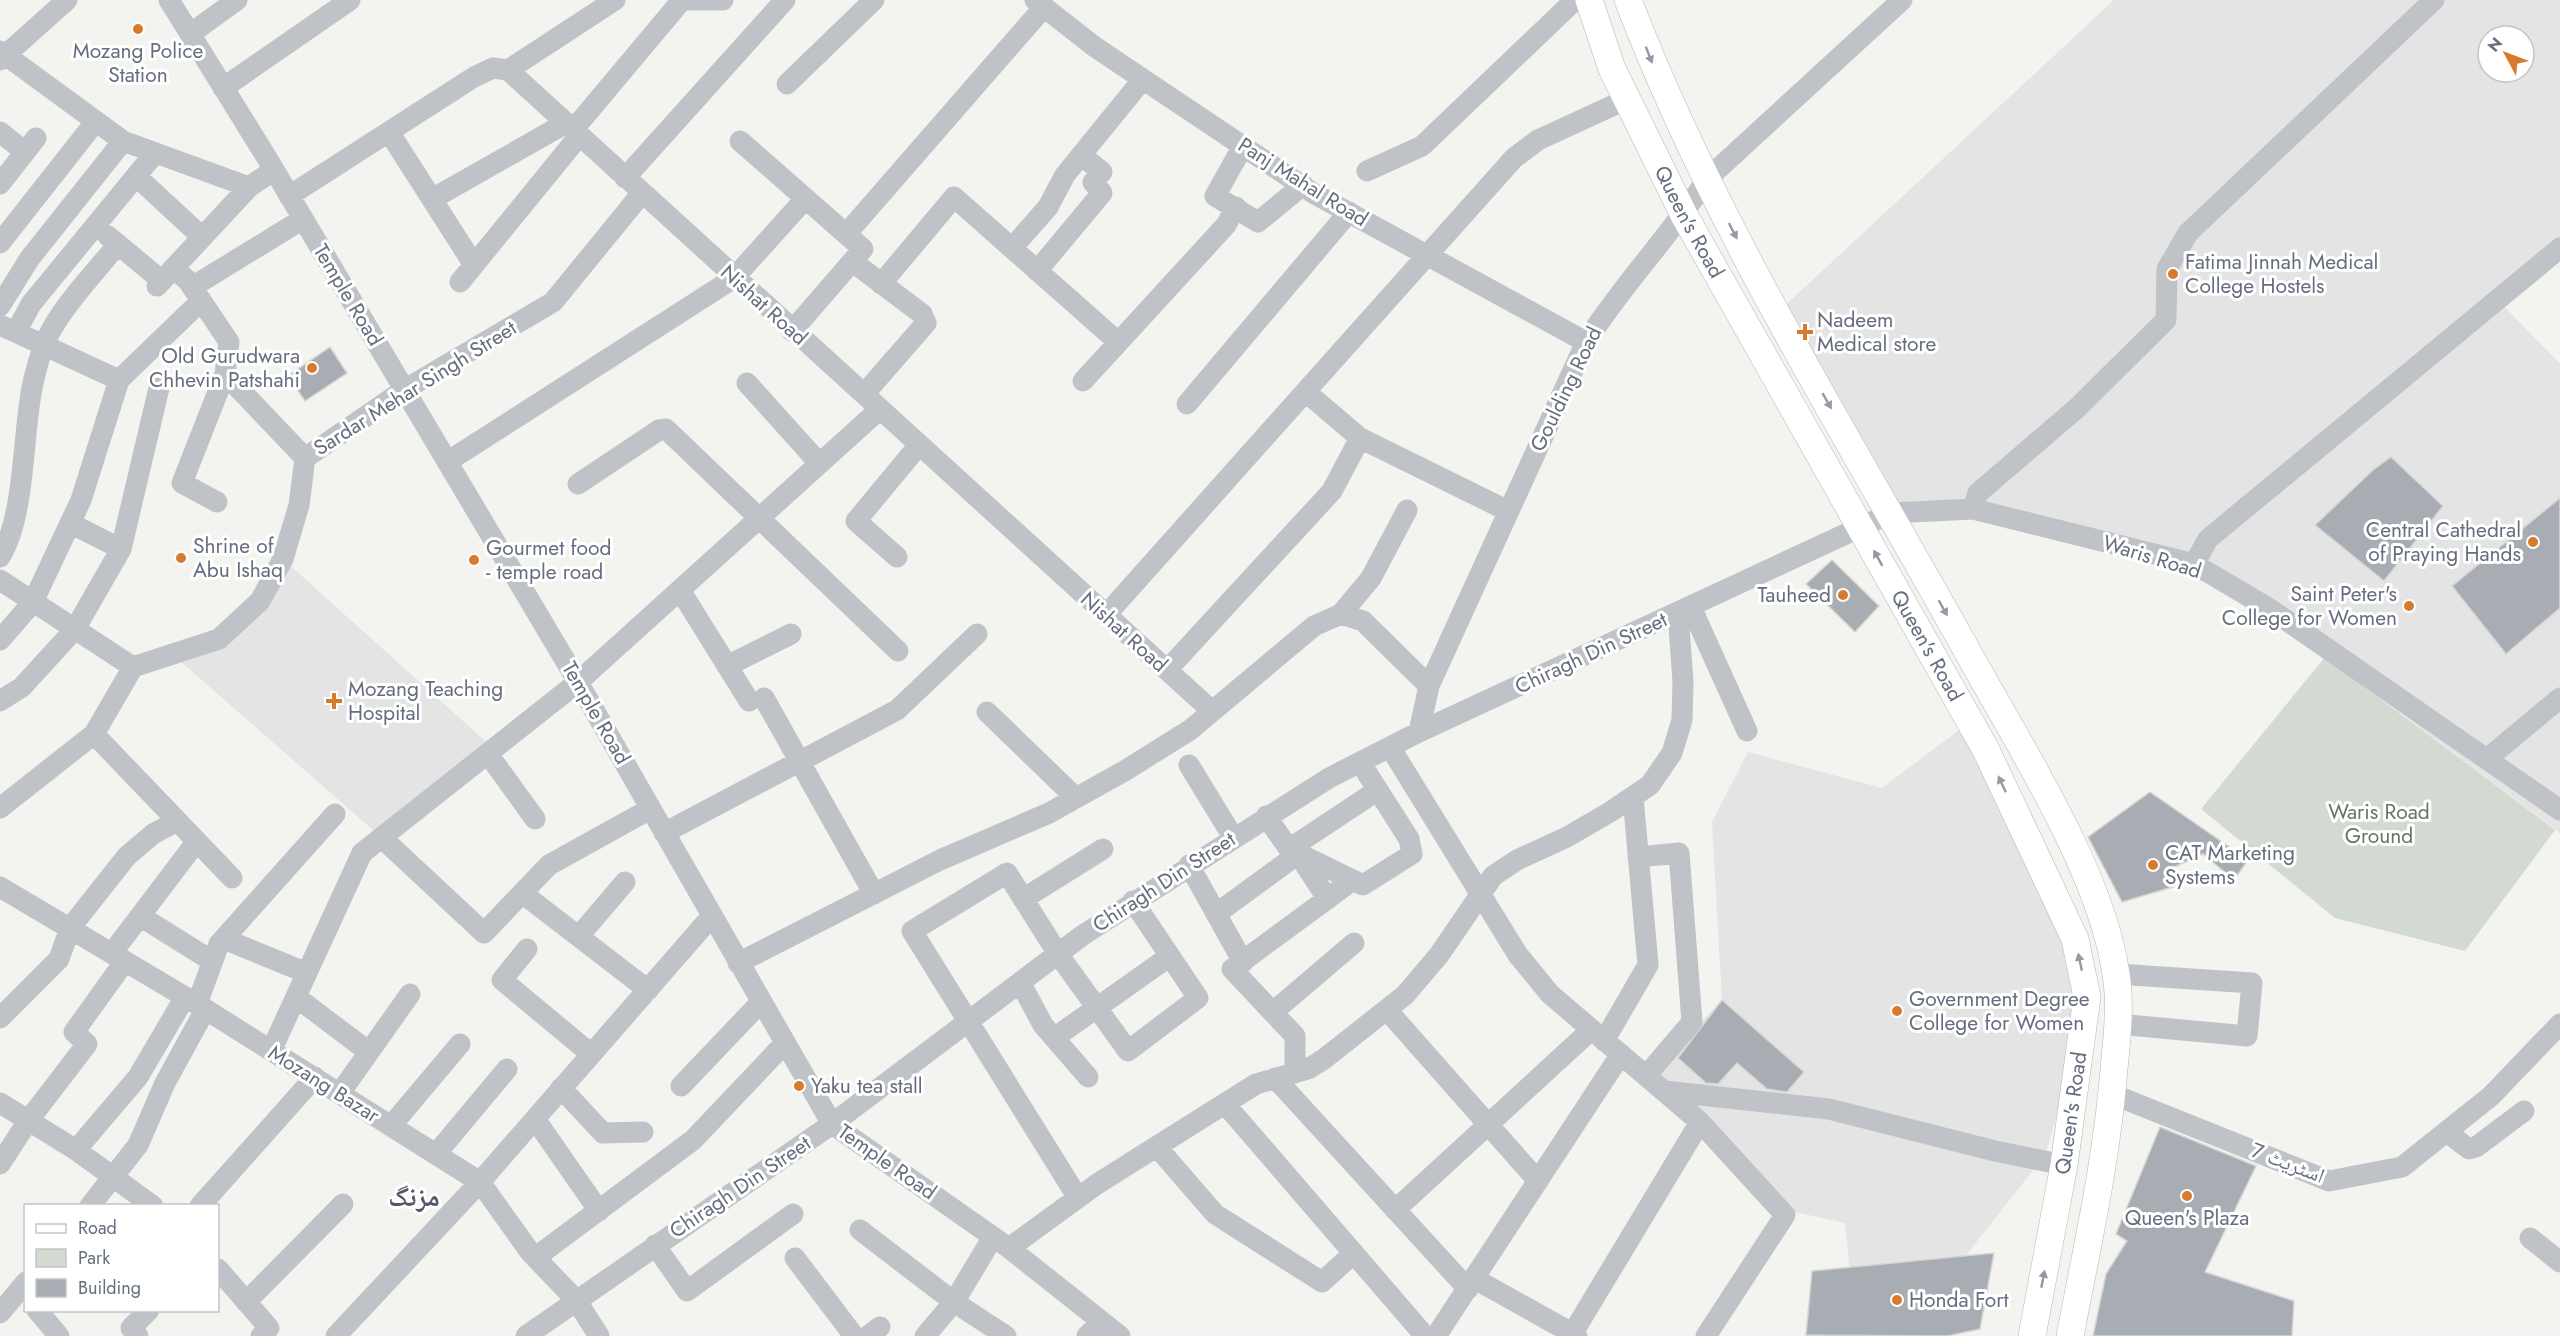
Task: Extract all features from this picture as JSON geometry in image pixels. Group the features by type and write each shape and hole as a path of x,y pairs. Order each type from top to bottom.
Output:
{"main road":[{"name":"Queen's Road","path":"1589,0 1612,69 1684,215 1986,750 2074,939 2087,997 2064,1165 2031,1336"},
{"name":"Queen's Road","path":"1628,0 1660,85 1756,276 1891,513 2036,776 2081,863 2103,923 2116,974 2118,1024 2110,1129 2070,1336"}],"street":[{"path":"67,0 2,55 123,141 249,187"},
{"name":"Temple Road","path":"169,0 274,170 578,682 832,1124 1001,1243 1094,1329 1120,1336"},
{"path":"190,34 237,0"},
{"path":"223,88 324,7 350,0"},
{"path":"289,196 474,77 493,68 508,70 615,0"},
{"path":"460,282 572,130 681,0 723,0"},
{"path":"626,178 786,0"},
{"path":"787,84 874,0"},
{"path":"1367,171 1422,146 1575,0"},
{"name":"Goulding Road","path":"1419,732 1429,686 1586,342 1602,317 1684,215 1707,179 1902,0"},
{"path":"1973,509 1978,493 2077,408 2166,320 2167,268 2188,232 2434,0"},
{"path":"847,233 1040,4"},
{"name":"Panj Mahal Road","path":"1040,4 1095,47 1303,185 1586,342"},
{"name":"Nishat Road","path":"508,70 1212,711"},
{"path":"1012,248 1048,207 1065,175 1143,79"},
{"path":"1106,615 1429,256 1514,158 1538,140 1627,99"},
{"path":"36,251 3,233 96,121"},
{"path":"432,199 572,130"},
{"path":"0,132 31,145 0,184"},
{"path":"388,132 474,265"},
{"path":"0,306 36,251 123,141"},
{"path":"740,141 863,249 792,331"},
{"path":"1243,146 1215,196 1258,222 1303,185"},
{"path":"119,380 8,328 32,304 155,153"},
{"path":"1037,271 1102,193 1093,182 1102,172 1081,155"},
{"path":"164,278 249,187 274,170"},
{"path":"136,176 202,237"},
{"name":"Sardar Mehar Singh Street","path":"133,666 219,639 260,601 283,559 299,505 305,458 404,390 553,302 642,193"},
{"path":"881,284 954,197 1118,342"},
{"path":"447,462 734,278 805,199"},
{"path":"1083,381 1226,225 1236,207"},
{"path":"1187,404 1349,212"},
{"path":"0,640 33,602 81,500 119,380 197,294 303,219"},
{"path":"96,225 164,278 197,294 229,342 225,374 182,483 217,502"},
{"path":"0,557 6,547 16,507 33,383 45,345 53,326 118,244"},
{"path":"2194,564 2208,539 2560,248"},
{"path":"271,1051 362,853 578,682 819,464 872,401 926,323 922,314 853,262"},
{"path":"225,374 305,458"},
{"path":"747,383 819,464"},
{"path":"0,701 22,687 75,629 121,549 159,388"},
{"path":"1306,392 1360,438 1508,512"},
{"path":"578,484 659,430 666,429 898,651"},
{"path":"1167,670 1332,491 1360,438"},
{"path":"897,557 856,521 919,445"},
{"name":"Waris Road","path":"1891,513 1973,509 2194,564 2270,609 2560,810"},
{"path":"738,963 874,894 1076,798 1190,730 1314,626 1341,614 1371,578 1407,510"},
{"name":"Chiragh Din Street","path":"526,1336 832,1124 1058,954 1189,865 1329,777 1419,732 1891,513"},
{"path":"70,523 121,549"},
{"path":"0,580 133,666 94,734 3,797"},
{"path":"680,590 728,666 757,700 799,761 874,894"},
{"path":"1685,610 1747,731"},
{"path":"925,1336 1001,1243 1078,1198 1256,1084 1308,1069 1324,1059 1405,995 1439,955 1493,876 1517,860 1567,837 1650,785 1672,753 1682,720 1685,610"},
{"path":"1341,614 1362,621 1404,658 1429,686"},
{"path":"728,666 791,634"},
{"path":"664,833 897,710 977,634"},
{"path":"2488,758 2560,698"},
{"path":"987,712 1076,798"},
{"path":"94,734 232,878"},
{"path":"1390,747 1518,955 1550,994 1700,1122 1785,1215 1706,1336"},
{"path":"488,754 535,819"},
{"path":"1293,851 1363,885 1412,854 1409,838 1360,762"},
{"path":"1189,765 1233,837"},
{"path":"1216,914 1293,851 1378,790"},
{"path":"1436,1336 1539,1181 1605,1041 1647,965 1633,797"},
{"path":"382,838 484,933 549,865 650,809"},
{"path":"92,1204 138,1145 165,1083 212,961 224,939 335,814"},
{"path":"1266,816 1327,898"},
{"path":"0,1018 59,959 70,928 127,856 153,834 177,821"},
{"path":"0,1164 28,1121 87,1044 74,1032 119,957 140,916 197,841"},
{"path":"1023,899 1102,849"},
{"path":"1638,857 1679,853 1692,1022 1646,1076"},
{"path":"1189,865 1243,962"},
{"path":"1078,1198 912,931 1007,873 1058,954 1128,1052 1198,998 1133,902"},
{"path":"1285,1075 1295,1036 1232,969 1353,880"},
{"path":"579,936 625,882"},
{"name":"Mozang Bazar","path":"0,886 315,1077 480,1182 536,1257 576,1300 599,1336"},
{"path":"522,893 648,990"},
{"path":"140,916 212,961"},
{"path":"336,1336 480,1182 711,916"},
{"path":"224,939 307,973"},
{"path":"1273,1012 1354,943"},
{"path":"527,949 502,980 591,1054"},
{"path":"1054,1038 1170,956"},
{"path":"2116,974 2253,983 2247,1036 2118,1024"},
{"path":"1020,982 1043,1025 1088,1077"},
{"path":"340,1093 410,994"},
{"path":"296,997 369,1052"},
{"path":"681,1086 761,1002"},
{"path":"76,1150 196,1004"},
{"path":"1387,1010 1539,1181"},
{"name":"اسٹریٹ 7","path":"2112,1094 2329,1181 2402,1167 2448,1133 2491,1096 2560,1024"},
{"path":"1395,1210 1488,1124 1605,1041"},
{"path":"536,1257 693,1140 785,1043"},
{"path":"391,1126 460,1044"},
{"path":"436,1154 507,1069"},
{"path":"1285,1075 1395,1210 1472,1284 1573,1335 1700,1122"},
{"path":"202,1204 315,1077"},
{"path":"561,1088 603,1133 643,1132"},
{"path":"1664,1091 1829,1110 1995,1151 2064,1165"},
{"path":"0,1103 76,1150 150,1204"},
{"path":"1225,1104 1425,1336"},
{"path":"2448,1133 2469,1149 2476,1147 2524,1112"},
{"path":"535,1119 599,1211"},
{"path":"1157,1147 1215,1214 1322,1282 1354,1253"},
{"path":"246,1302 343,1204"},
{"path":"655,1245 687,1291 793,1214"},
{"path":"860,1230 954,1302 1006,1336"},
{"path":"2530,1238 2560,1262"},
{"path":"795,1258 854,1336"},
{"path":"219,1270 269,1328 261,1336"},
{"path":"0,1313 23,1289"},
{"path":"38,1312 59,1336"},
{"path":"138,1336 131,1328 148,1312"}],"shaded area":[{"name":"Fatima Jinnah Medical College Hostels","path":"2114,0 2560,0 2560,248 2498,300 2560,364 2560,833 2191,556 1978,513 1891,513 1777,313"},
{"name":"Mozang Teaching Hospital","path":"283,559 494,749 382,838 172,654 219,639"},
{"name":"Government Degree College for Women","path":"1970,722 2075,939 2073,1062 2045,1155 1956,1268 1851,1281 1845,1223 1790,1211 1649,1078 1722,1000 1712,822 1748,752 1882,788"}],"green space":[{"name":"Waris Road Ground","path":"2325,657 2555,830 2465,951 2335,918 2201,809"}],"building":[{"name":"Old Gurudwara Chhevin Patshahi","path":"330,347 347,373 305,401 288,376"},
{"path":"2391,457 2443,506 2384,581 2315,525 2373,470"},
{"name":"Central Cathedral of Praying Hands","path":"2560,498 2560,608 2506,654 2452,586"},
{"name":"Tauheed","path":"1832,560 1879,606 1855,632 1806,584"},
{"path":"2150,792 2248,860 2234,880 2203,854 2170,869 2176,886 2122,902 2088,837"},
{"path":"1722,1000 1804,1072 1787,1092 1767,1089 1737,1063 1718,1084 1706,1083 1678,1058"},
{"name":"Queen's Plaza","path":"2160,1127 2256,1166 2205,1272 2294,1301 2292,1336 2093,1336 2106,1274 2127,1241 2116,1234"},
{"name":"Honda Fort","path":"1994,1253 1980,1329 1947,1336 1806,1335 1812,1271"}],"place":[{"name":"Mozang Police Station","path":"138,29"},
{"name":"Fatima Jinnah Medical College Hostels","path":"2173,274"},
{"name":"Nadeem Medical store","path":"1805,332"},
{"name":"Old Gurudwara Chhevin Patshahi","path":"312,368"},
{"name":"Central Cathedral of Praying Hands","path":"2533,542"},
{"name":"Shrine of Abu Ishaq","path":"181,558"},
{"name":"Gourmet food - temple road","path":"474,560"},
{"name":"Tauheed","path":"1843,595"},
{"name":"Saint Peter's College for Women","path":"2409,606"},
{"name":"Mozang Teaching Hospital","path":"334,701"},
{"name":"CAT Marketing Systems","path":"2153,865"},
{"name":"Government Degree College for Women","path":"1897,1011"},
{"name":"Yaku tea stall","path":"799,1086"},
{"name":"Queen's Plaza","path":"2187,1196"},
{"name":"Honda Fort","path":"1897,1300"}],"district":[{"name":"مزنگ","path":"414,1197"}]}
